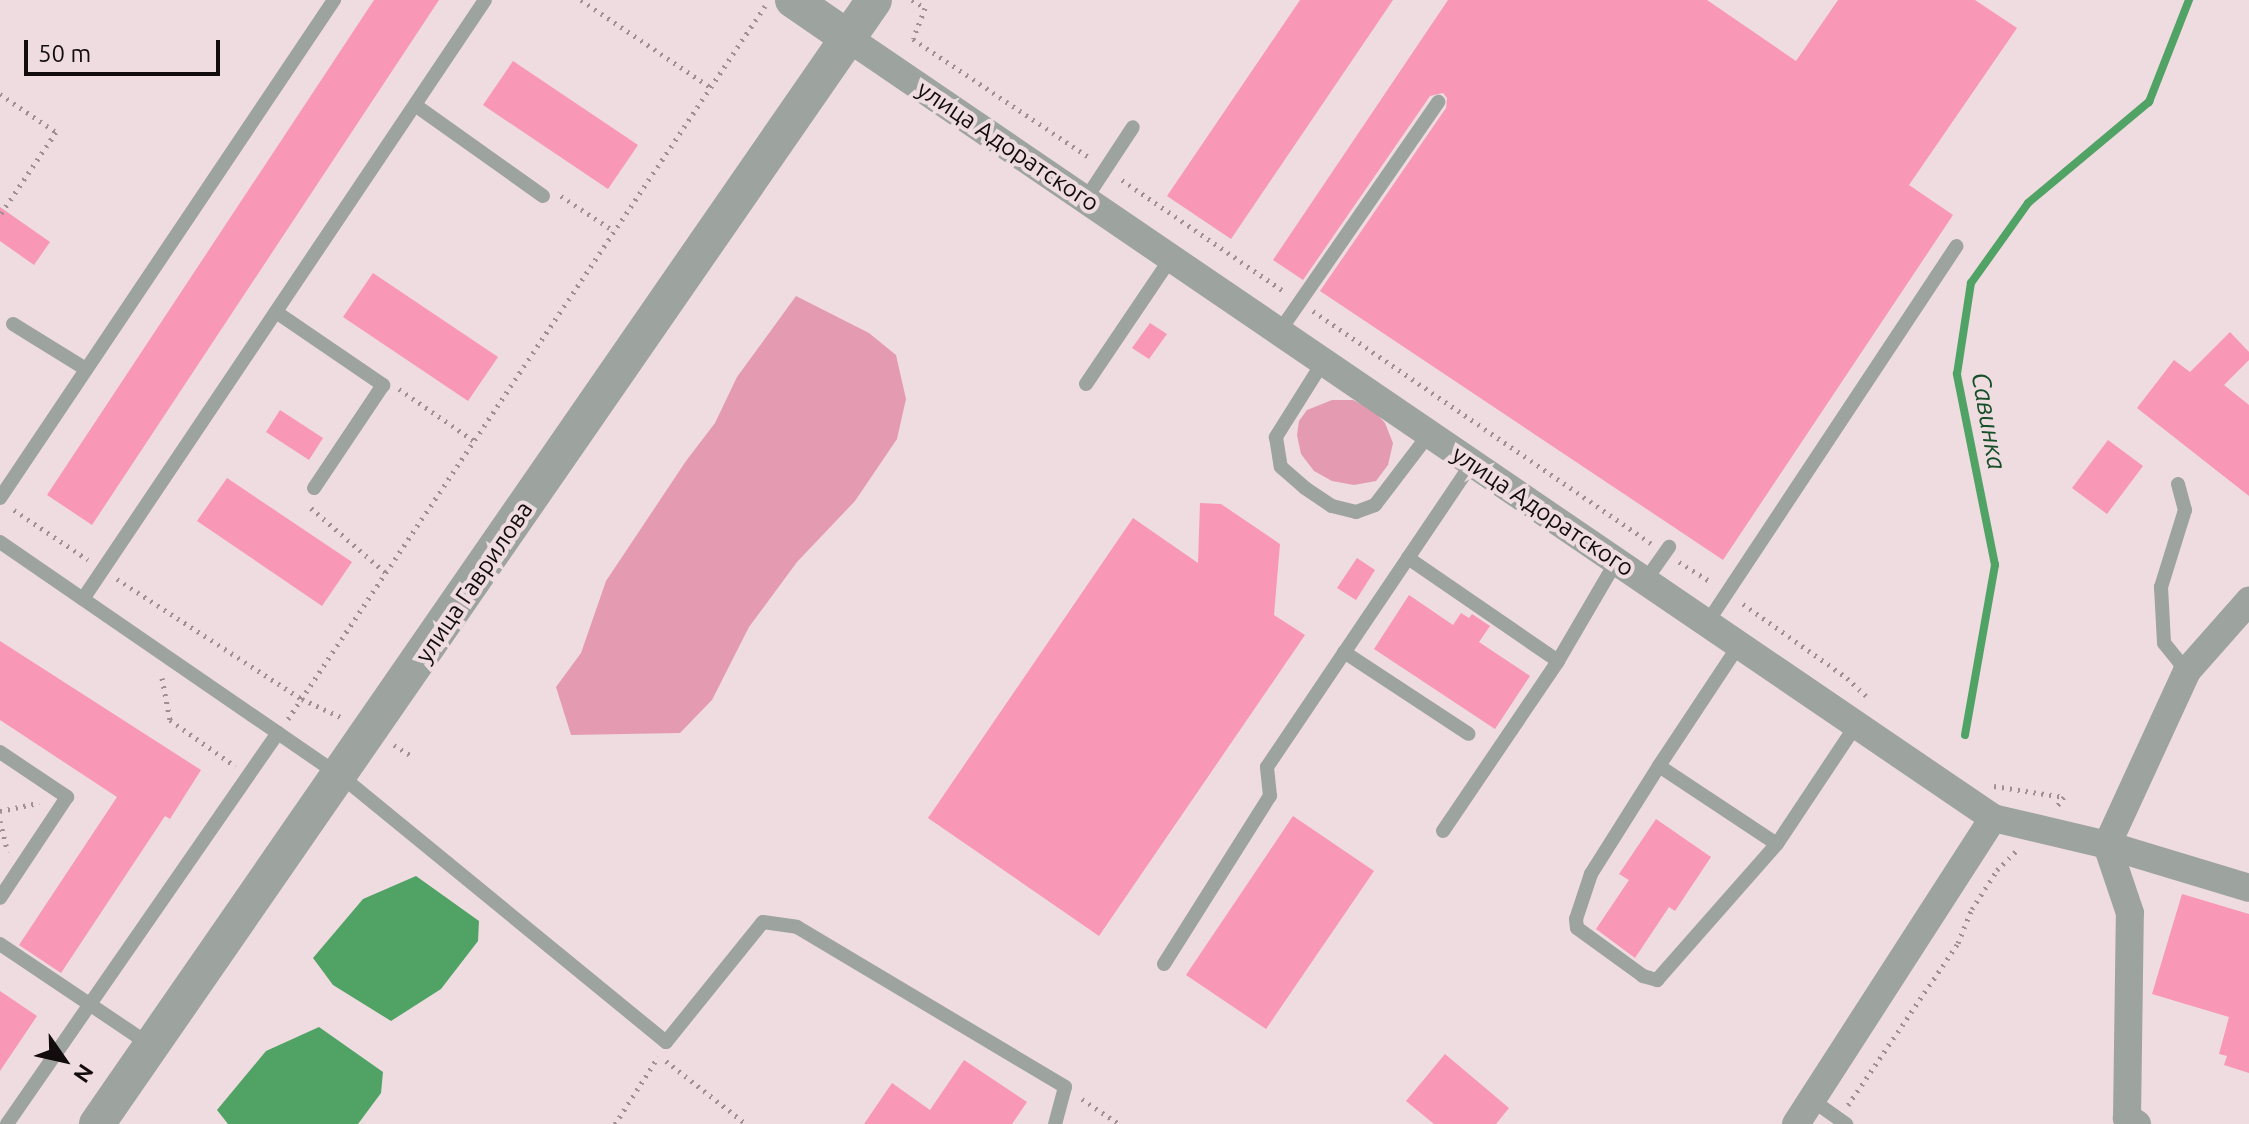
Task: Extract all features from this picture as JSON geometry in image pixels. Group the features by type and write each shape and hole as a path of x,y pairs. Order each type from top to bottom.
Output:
{"street":[{"name":"улица Адоратского","path":"793,0 1993,818"},
{"name":"улица Гаврилова","path":"97,1124 341,776 874,0"},
{"path":"2124,1122 2130,913 2107,845 2187,671 2249,601"},
{"path":"1796,1124 1993,818 2107,845 2249,888"}],"lane":[{"path":"0,498 334,0"},
{"path":"83,599 485,0"},
{"path":"1279,332 1438,102"},
{"path":"415,105 543,196"},
{"path":"1085,200 1133,127"},
{"path":"1707,623 1957,246"},
{"path":"1086,384 1171,258"},
{"path":"276,312 383,385 314,488"},
{"path":"13,324 86,369"},
{"path":"1323,362 1276,437 1281,467 1305,488 1332,506 1356,512 1375,505 1429,434"},
{"path":"1164,964 1270,796 1267,767 1472,463"},
{"path":"2178,484 2185,510 2161,587 2164,643 2187,671"},
{"path":"0,542 341,776 666,1042 763,922 797,927 1065,1087 1055,1124"},
{"path":"1645,581 1667,550"},
{"path":"1408,558 1558,661"},
{"path":"1443,831 1558,661 1617,560"},
{"path":"1739,645 1591,874 1576,919 1577,928 1643,976 1657,980 1777,844 1856,725"},
{"path":"1344,652 1469,734"},
{"path":"7,1124 278,733"},
{"path":"0,752 67,797 0,898"},
{"path":"1659,766 1777,844"},
{"path":"0,944 152,1046"},
{"path":"1812,1100 1843,1122"}],"path":[{"path":"581,0 710,87"},
{"path":"278,733 769,0"},
{"path":"912,0 925,8"},
{"path":"930,0 913,39 1667,550 1847,678 1868,698"},
{"path":"0,94 56,132 0,215"},
{"path":"543,196 557,193 614,231"},
{"path":"383,385 388,382 474,441"},
{"path":"314,488 307,504 386,573"},
{"path":"13,509 302,699 372,731 410,755"},
{"path":"156,649 170,720 248,776"},
{"path":"1843,1122 1958,943 1972,909 1997,870 2040,829 2064,797 1983,782"},
{"path":"0,811 67,797"},
{"path":"615,1124 666,1042"},
{"path":"1065,1087 1119,1124"}],"shaded area":[{"path":"796,296 869,333 896,355 906,399 897,439 855,501 797,562 749,627 712,700 680,733 571,735 556,687 581,653 606,581 715,423 737,377"},
{"path":"1332,400 1353,400 1373,410 1385,423 1393,443 1388,465 1376,481 1354,485 1332,481 1314,471 1301,454 1297,435 1299,421 1307,410"},
{"path":"416,876 479,921 478,941 441,989 391,1021 333,985 313,958 363,899"},
{"path":"319,1027 383,1072 381,1093 358,1124 228,1124 217,1110 266,1051"}],"building":[{"path":"374,0 439,0 92,525 47,495"},
{"path":"1300,0 1393,0 1231,239 1167,196"},
{"path":"1448,0 1707,0 1796,61 1838,0 1975,0 2017,28 1909,185 1953,215 1723,560 1320,291 1446,108 1447,98 1443,93 1430,96 1303,280 1273,260"},
{"path":"513,61 638,145 608,189 483,105"},
{"path":"0,207 50,242 34,265 0,241"},
{"path":"373,273 498,357 468,401 343,317"},
{"path":"1150,323 1167,334 1149,359 1132,348"},
{"path":"2230,332 2249,352 2249,360 2224,385 2249,405 2249,496 2137,408 2174,360 2190,372"},
{"path":"280,410 323,438 309,460 266,432"},
{"path":"2108,440 2143,466 2107,514 2072,488"},
{"path":"227,478 352,562 322,606 197,521"},
{"path":"1200,503 1221,504 1280,544 1274,615 1305,635 1099,936 928,818 1133,518 1198,563"},
{"path":"1357,558 1375,570 1356,600 1337,588"},
{"path":"1409,595 1453,625 1461,613 1469,618 1472,614 1490,626 1479,642 1530,676 1495,729 1374,649"},
{"path":"0,641 201,770 170,819 165,816 61,973 19,945 117,797 0,720"},
{"path":"1293,816 1374,871 1266,1029 1186,975"},
{"path":"1656,819 1711,857 1675,911 1669,907 1635,958 1596,929 1629,880 1619,874"},
{"path":"2182,894 2249,914 2249,1073 2224,1065 2227,1056 2219,1054 2229,1017 2152,994"},
{"path":"0,991 37,1016 0,1071"},
{"path":"1445,1054 1509,1108 1496,1124 1434,1124 1406,1101"},
{"path":"964,1060 1027,1102 1012,1124 864,1124 892,1083 930,1110"}],"waterway":[{"name":"Савинка","path":"1965,735 1995,565 1957,374 1971,283 2028,203 2149,102 2189,0"}]}
